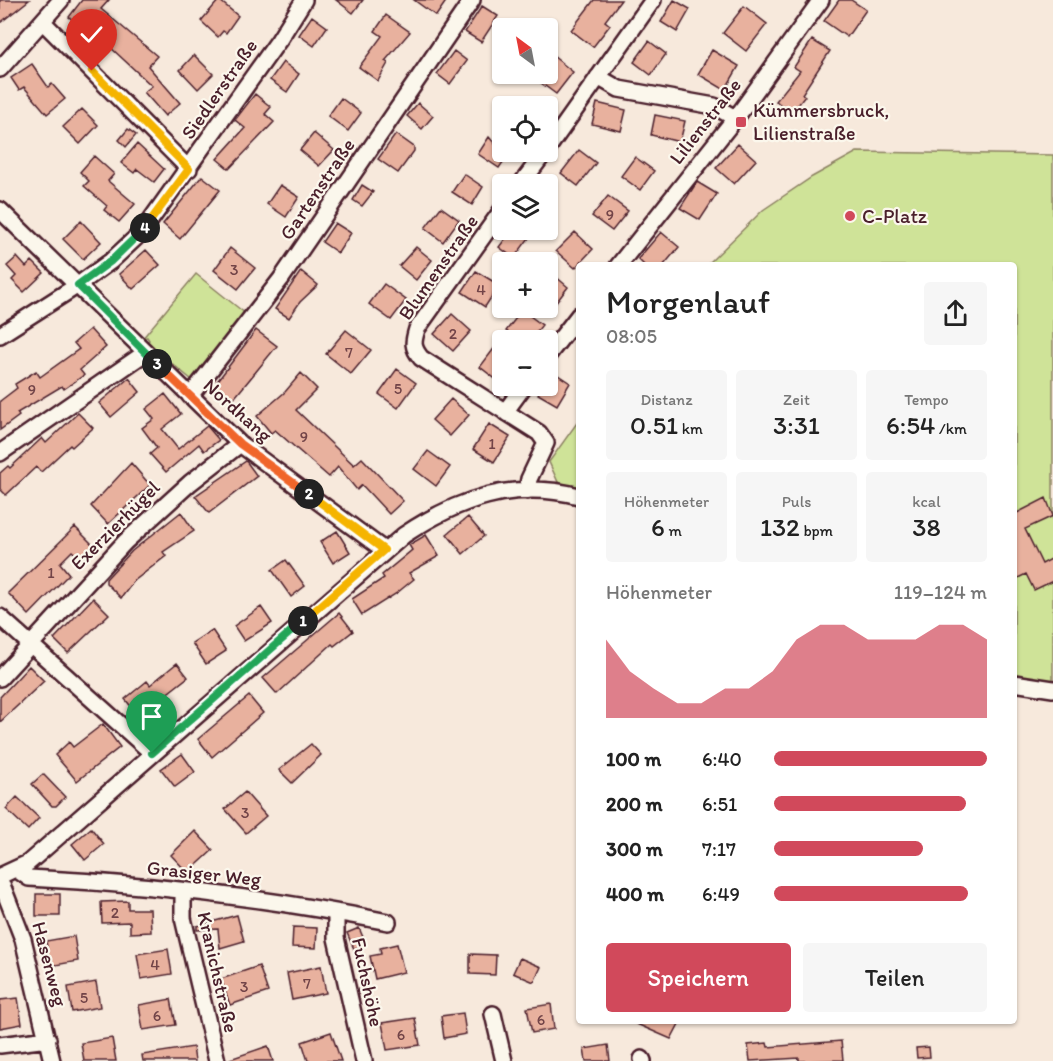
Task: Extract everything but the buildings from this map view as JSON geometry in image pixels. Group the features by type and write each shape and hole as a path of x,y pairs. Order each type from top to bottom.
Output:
{"street":[{"path":"0,69 61,0"},
{"name":"Siedlerstraße","path":"0,335 78,285 111,261 142,232 189,169 304,0"},
{"name":"Gartenstraße","path":"190,396 281,279 472,0"},
{"path":"558,134 653,0"},
{"name":"Lilienstraße","path":"621,262 735,118 821,0"},
{"path":"43,22 189,169"},
{"path":"598,77 620,89 714,106 735,118"},
{"name":"Nordhang","path":"0,210 240,444 384,550"},
{"name":"Blumenstraße","path":"492,224 417,329 413,342 414,350 421,358 539,433 546,443 529,479 527,491"},
{"path":"558,342 576,319"},
{"path":"0,453 145,353"},
{"path":"505,412 517,396"},
{"name":"Exerzierhügel","path":"0,678 125,542 160,508 240,444"},
{"path":"0,878 28,863 384,550 432,516 453,505 497,493 564,492 576,495"},
{"path":"0,617 29,646 152,753"},
{"path":"1017,683 1053,688"},
{"name":"Grasiger Weg","path":"16,869 29,878 183,891 336,912 388,922"},
{"name":"Hasenweg","path":"0,878 23,939 52,1061"},
{"name":"Kranichstraße","path":"183,891 183,918 217,1061"},
{"name":"Fuchshöhe","path":"336,912 336,938 364,1061"},
{"path":"493,1014 504,1061"},
{"path":"0,1045 48,1039"}],"green space":[{"path":"857,152 1053,155 1053,685 1017,676 1017,262 710,262 763,210 812,177"},
{"path":"196,274 246,314 192,380 146,342 149,340 147,337 142,339"},
{"path":"576,424 576,487 558,482 549,462"}],"place":[{"name":"Kümmersbruck, Lilienstraße","path":"741,122"},
{"name":"C-Platz","path":"850,216"}],"route":[{"path":"92,71 189,169 142,232 111,261 78,285 122,331 240,444 384,550 152,753"}]}
